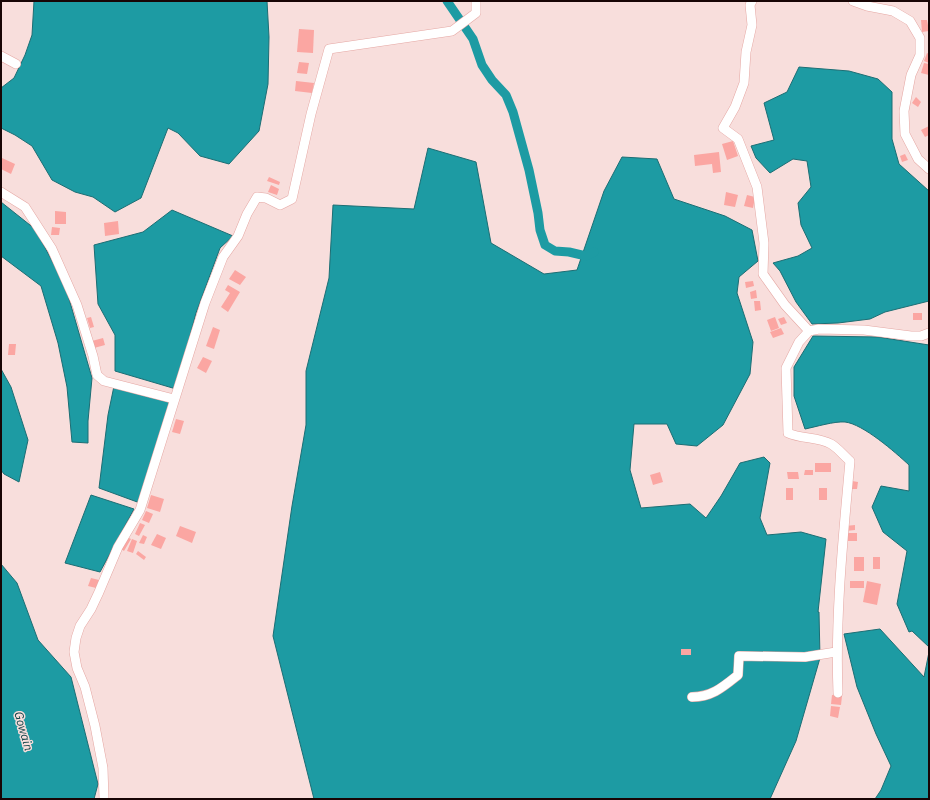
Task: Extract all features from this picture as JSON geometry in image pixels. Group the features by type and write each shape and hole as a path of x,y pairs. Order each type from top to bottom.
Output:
{"street":[{"path":"104,799 103,768 95,726 85,687 77,668 74,652 80,626 91,609 118,547 140,510 205,303 223,256 238,236 246,214 256,197 266,198 280,205 292,199 311,114 329,48 452,31 476,13 476,1"},
{"path":"752,1 750,5 752,24 746,52 744,83 735,108 723,128 738,138 757,187 764,243 763,274 785,306 809,331"},
{"path":"853,1 867,6 893,11 910,21 920,38 920,55 911,75 904,111 904,134 918,159 929,169"},
{"path":"1,56 16,64"},
{"path":"1,192 25,207 52,249 77,305 97,374 104,381 174,399"},
{"path":"838,693 836,652 840,576 850,462 831,444 817,439 796,437 788,433 786,368 799,342 809,331 820,329 864,330 911,336 921,336 929,333"},
{"path":"692,697 703,697 720,689 738,675 739,656 805,657 836,652"}],"water":[{"path":"34,1 267,1 269,37 268,84 259,131 229,164 200,156 178,133 168,128 141,198 115,212 93,197 75,192 52,180 32,146 1,128 1,88 14,78 25,55 32,35"},
{"path":"799,67 849,71 878,79 892,92 892,139 899,164 929,191 929,301 885,312 870,319 838,323 812,324 796,302 780,271 773,263 798,256 812,248 801,225 798,203 811,187 807,161 793,159 770,173 756,158 751,146 774,140 764,103 787,92"},
{"path":"428,148 476,162 491,243 544,274 577,270 604,191 622,157 657,159 674,199 725,216 752,230 758,261 739,277 737,293 753,342 750,374 723,425 697,446 676,444 667,424 634,424 630,470 641,508 690,504 706,518 740,463 764,457 770,463 760,518 767,535 801,532 826,539 818,612 820,658 796,741 770,799 314,799 273,636 292,506 306,425 306,371 329,278 333,205 414,209"},
{"path":"1,202 35,229 65,285 92,378 88,421 88,443 72,442 67,387 58,343 41,286 1,256"},
{"path":"172,210 233,236 220,248 196,313 176,389 115,371 115,335 98,304 94,245 143,232"},
{"path":"813,336 878,337 929,345 929,647 912,631 909,632 897,604 907,551 883,532 872,507 881,486 909,491 909,465 878,439 852,424 836,422 805,429 794,396 794,367"},
{"path":"1,369 11,387 28,440 19,482 4,474 1,470"},
{"path":"114,386 171,400 140,503 99,488 108,415"},
{"path":"91,495 134,509 100,572 65,563"},
{"name":"Gowain","path":"1,564 17,583 38,640 71,677 98,784 94,799 1,799"},
{"path":"880,629 924,677 929,652 929,799 875,799 881,790 891,766 857,687 844,634"}],"building":[{"path":"921,20 927,20 929,31 922,32"},
{"path":"299,29 314,30 313,53 297,52"},
{"path":"927,53 929,54 929,63 924,61"},
{"path":"299,62 309,63 307,74 297,73"},
{"path":"924,63 929,64 929,75 921,73"},
{"path":"296,81 314,83 312,93 295,91"},
{"path":"916,97 921,102 918,107 912,103"},
{"path":"929,126 929,135 925,137 921,130"},
{"path":"733,141 738,156 727,160 722,144"},
{"path":"719,152 721,172 713,173 712,164 695,166 694,155"},
{"path":"905,154 908,160 902,162 900,156"},
{"path":"2,158 15,164 11,174 1,169"},
{"path":"269,177 280,182 279,185 267,181"},
{"path":"271,185 279,189 277,195 268,192"},
{"path":"726,192 738,195 735,207 724,205"},
{"path":"747,195 755,197 753,208 744,206"},
{"path":"55,211 66,212 66,224 55,224"},
{"path":"118,221 119,234 105,236 104,223"},
{"path":"52,227 60,228 59,235 51,235"},
{"path":"235,270 246,277 240,285 229,279"},
{"path":"753,281 754,286 746,288 745,282"},
{"path":"228,285 240,292 228,312 221,307 230,293 225,290"},
{"path":"756,290 757,298 751,299 750,292"},
{"path":"754,301 760,301 761,310 755,311"},
{"path":"913,313 922,313 922,320 913,320"},
{"path":"91,317 94,327 90,328 87,318"},
{"path":"775,317 779,328 771,331 767,320"},
{"path":"784,317 787,323 781,325 778,319"},
{"path":"213,327 220,330 214,349 206,346"},
{"path":"781,328 784,334 773,338 770,332"},
{"path":"103,338 105,345 94,348 92,341"},
{"path":"9,344 16,344 15,355 8,355"},
{"path":"203,357 212,361 206,373 197,368"},
{"path":"176,419 184,421 180,434 172,432"},
{"path":"815,463 831,463 831,472 815,472"},
{"path":"805,470 813,470 813,475 804,475"},
{"path":"660,472 663,482 653,485 650,475"},
{"path":"787,472 798,472 799,479 788,479"},
{"path":"852,481 858,482 857,489 851,489"},
{"path":"786,488 793,488 793,500 786,500"},
{"path":"819,488 827,488 827,500 819,500"},
{"path":"151,495 164,499 160,512 147,508"},
{"path":"146,511 153,514 149,523 142,520"},
{"path":"140,523 145,525 139,536 135,534"},
{"path":"855,525 855,530 846,531 845,526"},
{"path":"180,526 196,532 192,543 176,536"},
{"path":"846,533 857,533 857,541 846,541"},
{"path":"157,534 166,538 161,549 151,545"},
{"path":"143,535 147,537 144,544 139,543"},
{"path":"127,537 131,539 124,551 121,549"},
{"path":"132,539 137,541 133,553 127,551"},
{"path":"138,551 146,557 144,560 136,554"},
{"path":"854,557 864,557 864,571 854,571"},
{"path":"873,557 880,557 880,569 873,569"},
{"path":"91,578 99,580 96,588 88,586"},
{"path":"850,581 864,581 864,588 850,588"},
{"path":"867,581 881,584 877,605 863,602"},
{"path":"681,649 691,649 691,655 681,655"},
{"path":"832,695 842,696 841,705 831,704"},
{"path":"831,706 840,707 838,718 830,716"}],"waterway":[{"path":"447,1 473,39 482,65 492,80 506,95 513,112 529,170 540,230 545,245 555,251 569,252 586,256 594,252"}]}
